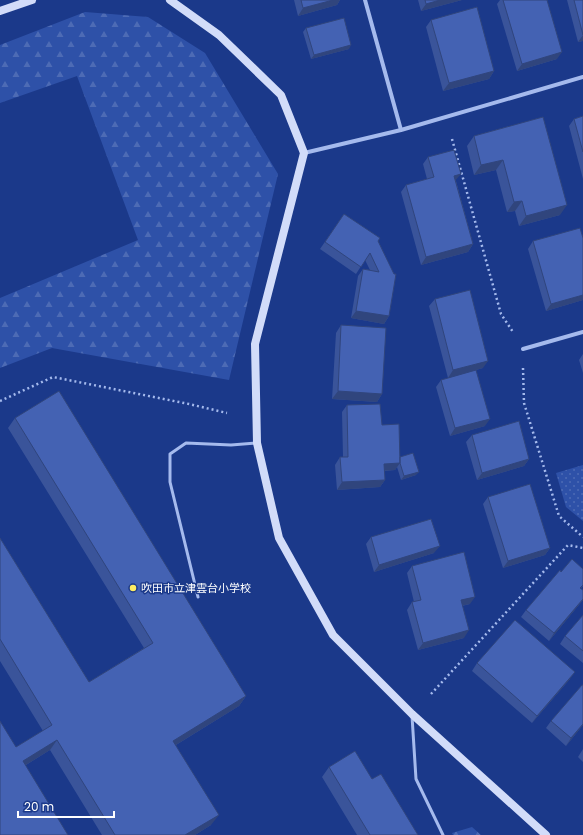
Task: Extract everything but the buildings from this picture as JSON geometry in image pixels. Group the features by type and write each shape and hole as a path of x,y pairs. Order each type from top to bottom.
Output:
{"street":[{"path":"0,11 32,0"},
{"path":"170,0 219,35 281,95 304,153 255,344 257,443 279,538 334,635 412,714 546,835"},
{"path":"365,0 401,130"},
{"path":"304,153 401,130 583,77"},
{"path":"523,349 583,332"}],"lane":[{"path":"198,597 170,482 170,454 186,443 231,445 257,443"},
{"path":"412,714 416,779 443,835"}],"path":[{"path":"0,401 53,377 227,413"},
{"path":"431,694 568,545 583,548"}],"green space":[{"path":"85,12 148,17 205,53 278,174 229,380 52,348 0,368 0,298 138,240 77,76 0,103 0,45"},
{"path":"583,465 583,521 566,507 556,473"},
{"path":"472,827 481,835 453,835 452,833"}],"place":[{"name":"吹田市立津雲台小学校","path":"133,588"}]}
